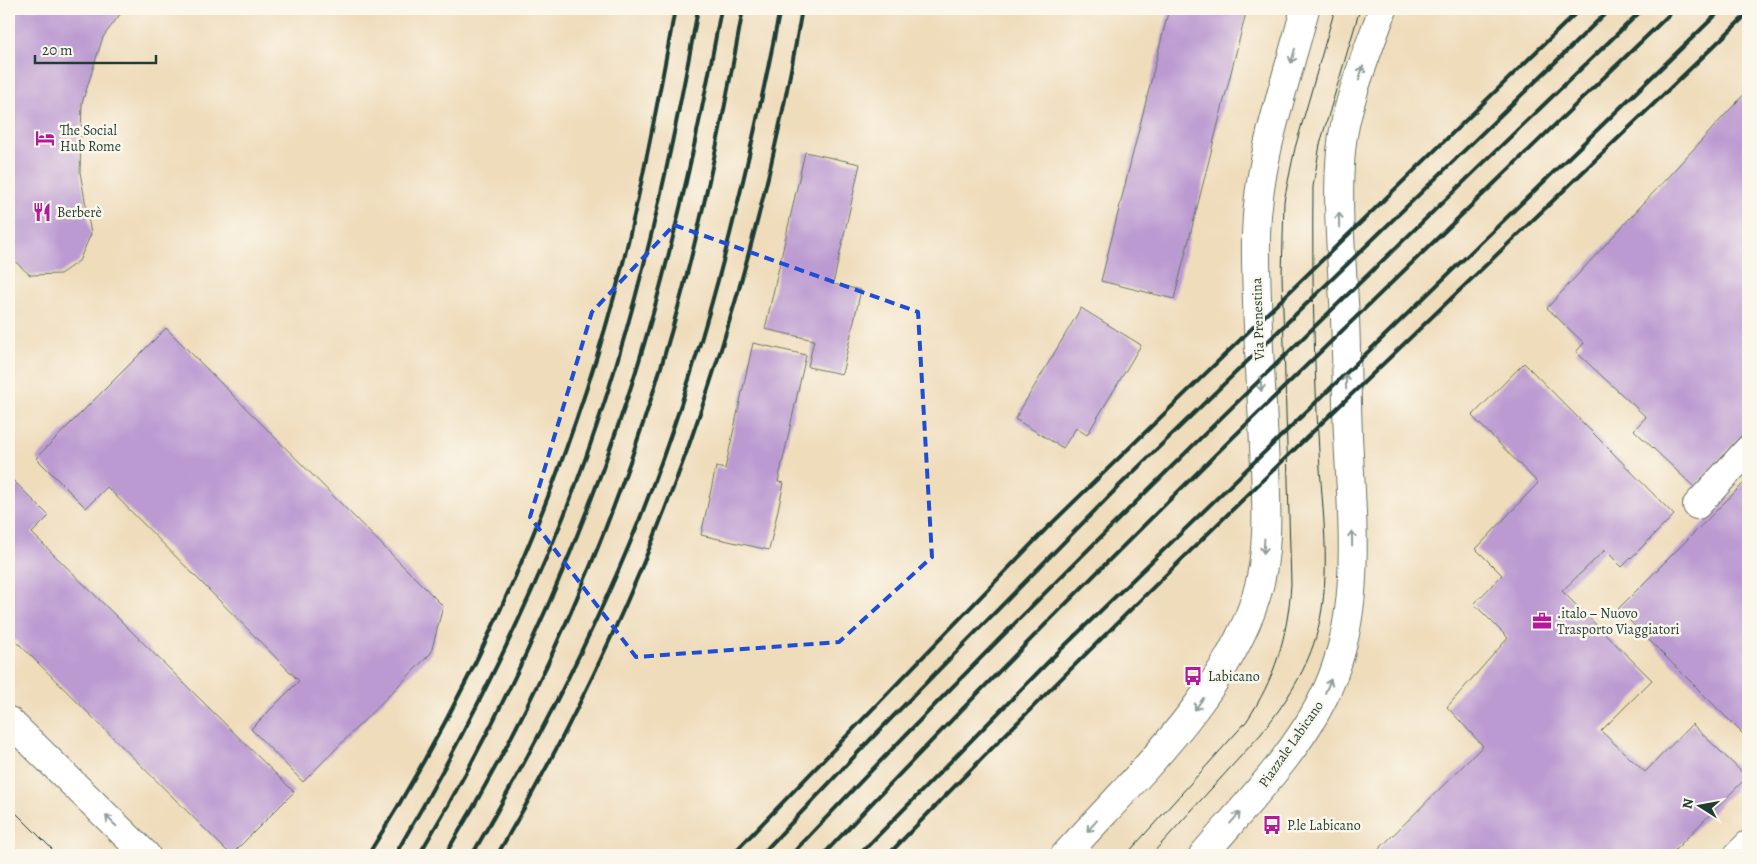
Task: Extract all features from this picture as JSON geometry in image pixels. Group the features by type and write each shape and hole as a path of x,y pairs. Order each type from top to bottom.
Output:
{"main road":[{"name":"Via Prenestina","path":"1065,855 1185,722 1216,678 1241,632 1256,598 1262,576 1265,526 1256,277 1260,185 1270,137 1305,9"},
{"name":"Piazzale Labicano","path":"1203,855 1274,772 1314,714 1326,691 1343,646 1351,586 1352,521 1345,320 1339,220 1339,180 1346,119 1383,9"},
{"path":"1697,505 1748,450"},
{"path":"9,721 146,855"},
{"path":"1738,855 1748,845"}],"highlighted area":[{"path":"674,225 918,312 932,557 839,642 636,657 530,517 592,312"}],"building":[{"name":"The Social Hub Rome","path":"9,9 124,9 103,37 82,103 80,172 91,234 79,261 60,274 30,275 9,256"},
{"path":"1169,9 1247,9 1174,299 1101,281"},
{"path":"1748,90 1748,428 1694,487 1634,430 1646,417 1576,352 1584,343 1547,308"},
{"path":"805,152 860,164 833,284 861,290 842,374 808,367 814,340 765,329"},
{"path":"1081,308 1141,345 1087,435 1076,428 1063,448 1015,419"},
{"path":"166,328 443,606 431,653 303,782 251,729 299,681 107,487 86,508 36,458"},
{"path":"753,343 806,355 778,482 784,483 769,550 701,535 716,467 725,469"},
{"name":".italo – Nuovo Trasporto Viaggiatori","path":"1524,363 1674,515 1622,567 1605,550 1562,591 1652,680 1601,731 1645,772 1692,724 1747,777 1670,855 1373,855 1483,746 1447,707 1508,638 1474,604 1502,575 1476,549 1538,483 1472,416"},
{"path":"1748,479 1748,739 1618,609"},
{"path":"14,481 49,516 32,533 294,792 231,855 9,634 9,487"}],"tram line":[{"path":"1126,855 1246,722 1265,689 1283,639 1291,584 1282,275 1284,201 1295,148 1335,9"},
{"path":"1151,855 1270,722 1302,671 1314,644 1318,629 1324,585 1325,540 1315,353 1313,187 1320,144 1360,9"},
{"path":"9,806 58,855"},
{"path":"9,843 22,855"}],"railway":[{"path":"368,855 410,786 449,715 485,642 519,567 550,491 578,414 603,337 624,259 675,9"},
{"path":"395,855 442,773 506,647 545,562 586,456 607,394 643,267 673,138 698,9"},
{"path":"419,855 478,751 530,645 577,535 619,423 651,321 678,218 721,9"},
{"path":"445,855 523,715 558,642 590,568 619,493 669,339 690,262 719,136 743,9"},
{"path":"472,855 515,779 576,663 613,583 655,478 678,413 718,280 751,145 780,9"},
{"path":"497,855 552,756 603,655 648,552 689,446 724,339 755,230 781,120 802,9"},
{"path":"732,855 1046,529 1580,9"},
{"path":"761,855 869,741 1121,484 1610,9"},
{"path":"791,855 999,639 1105,533 1319,322 1643,9"},
{"path":"823,855 926,746 1137,532 1675,9"},
{"path":"859,855 1052,658 1722,9"},
{"path":"888,855 993,747 1206,535 1748,13"}],"place":[{"name":"The Social Hub Rome","path":"45,138"},
{"name":"Berberè","path":"42,212"},
{"name":".italo – Nuovo Trasporto Viaggiatori","path":"1542,621"},
{"name":"Labicano","path":"1193,676"},
{"name":"P.le Labicano","path":"1272,825"}]}
